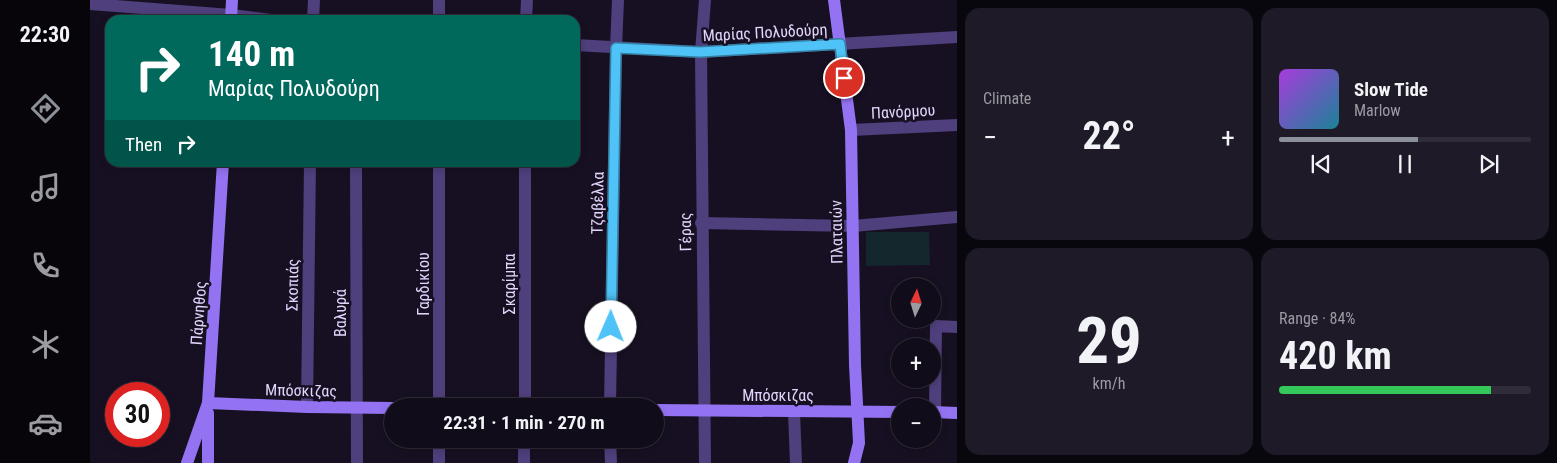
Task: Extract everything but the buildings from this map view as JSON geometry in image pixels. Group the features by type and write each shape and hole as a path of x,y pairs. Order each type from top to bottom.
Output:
{"street":[{"path":"231,15 232,0"},
{"path":"313,15 314,0"},
{"path":"439,0 439,15"},
{"path":"526,15 527,0"},
{"name":"Τζαβέλλα","path":"610,398 618,0"},
{"name":"Γέρας","path":"704,0 700,52 705,463"},
{"name":"Πλαταιών","path":"834,0 851,130 855,365 859,443 854,463"},
{"path":"90,4 201,15"},
{"name":"Μαρίας Πολυδούρη","path":"580,45 700,52 957,37"},
{"name":"Πανόρμου","path":"851,130 957,125"},
{"name":"Πάρνηθος","path":"188,463 208,403 223,167"},
{"name":"Σκοπιάς","path":"307,407 310,167"},
{"name":"Βαλυρά","path":"356,167 357,463"},
{"name":"Γαρδικίου","path":"439,167 439,398"},
{"name":"Σκαρίμπα","path":"525,167 525,398"},
{"path":"701,223 853,226 957,217"},
{"path":"934,398 936,326 957,327"},
{"path":"208,403 208,463"},
{"name":"Μπόσκιζας","path":"208,403 384,408"},
{"name":"Μπόσκιζας","path":"664,410 891,412"},
{"path":"794,412 796,463"},
{"path":"941,412 957,413"},
{"path":"439,448 439,463"},
{"path":"524,448 524,463"},
{"path":"610,448 610,463"}],"green space":[{"path":"866,232 929,232 930,265 866,266"}],"route":[{"path":"611,327 616,48 700,52 840,44 844,78"}]}
